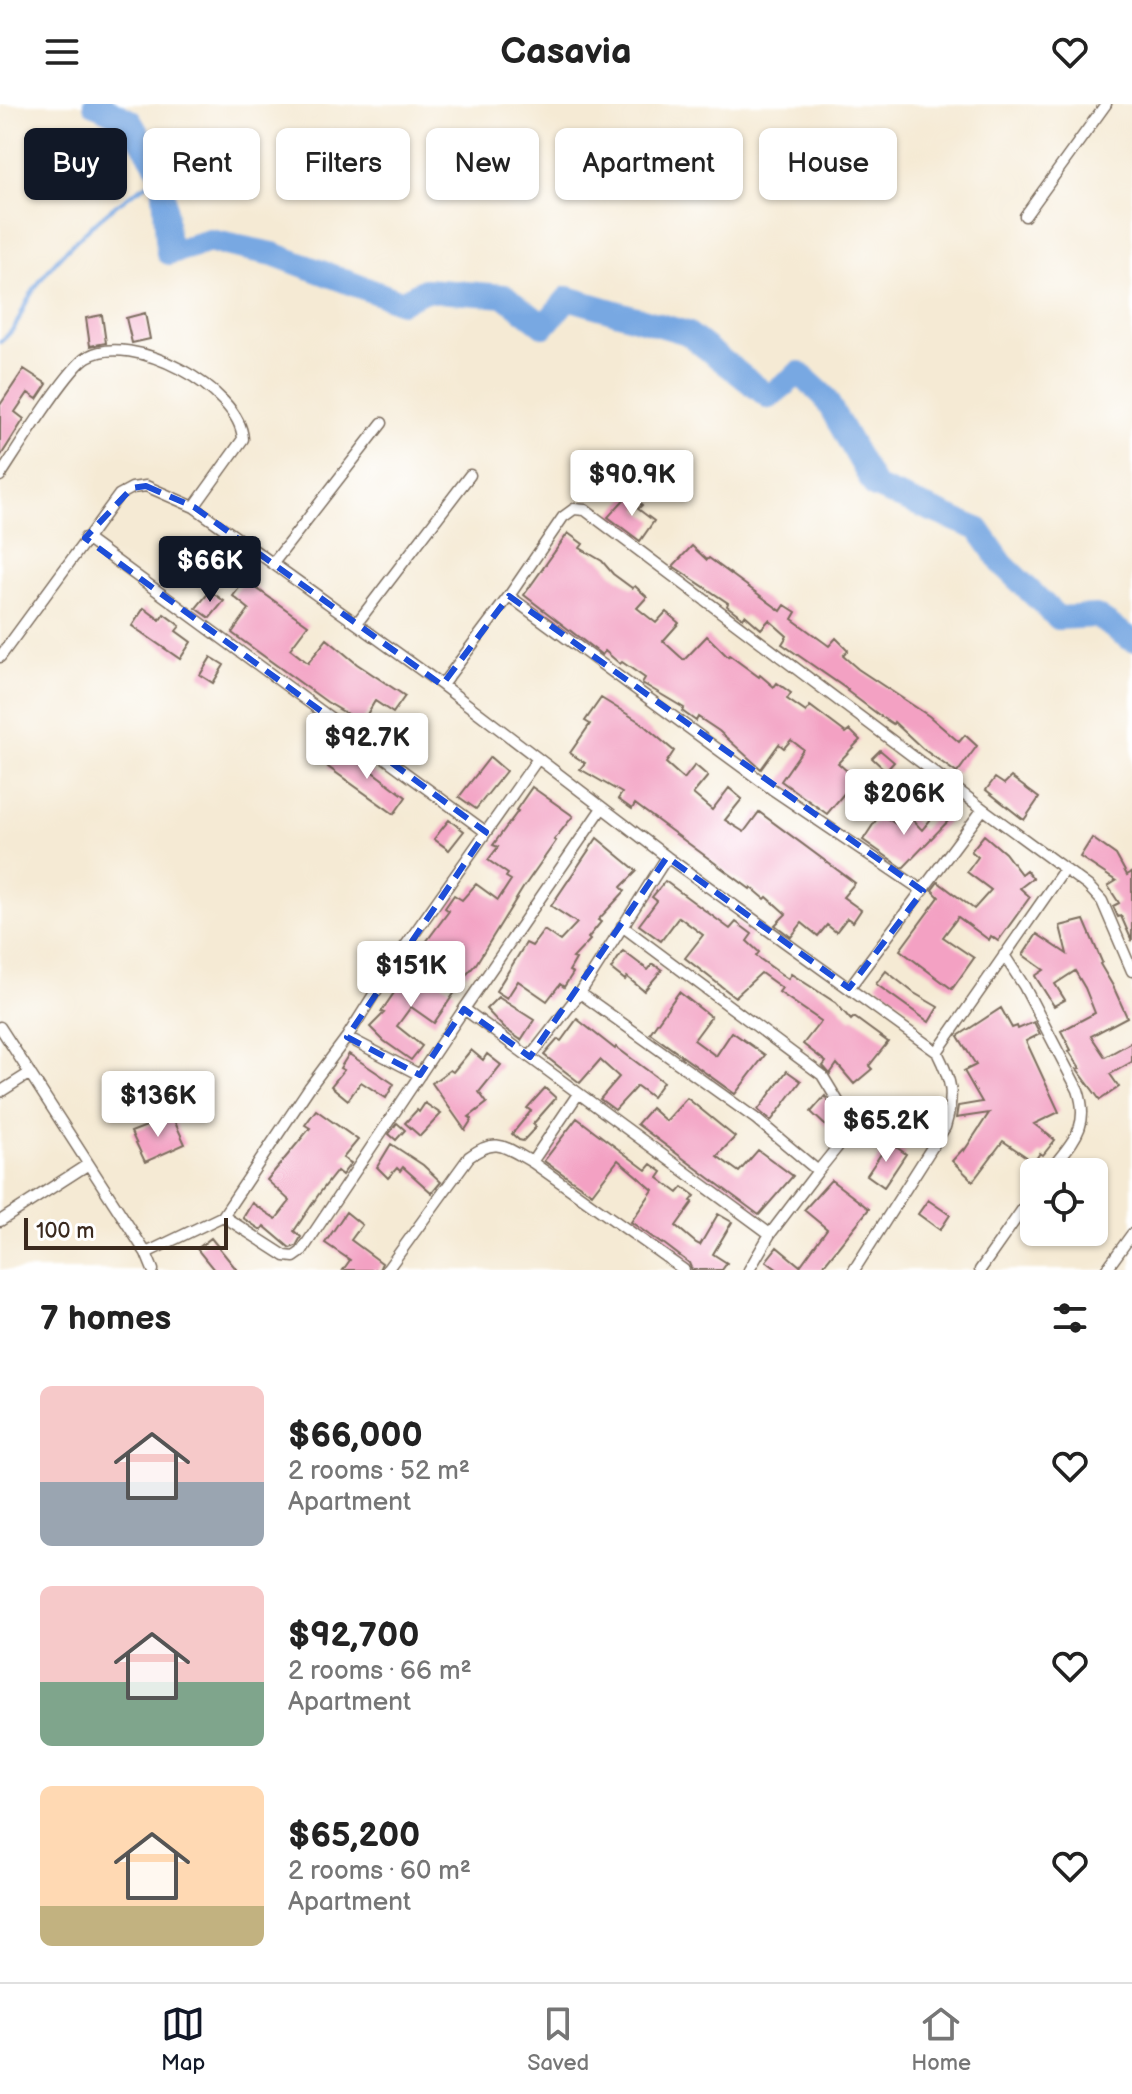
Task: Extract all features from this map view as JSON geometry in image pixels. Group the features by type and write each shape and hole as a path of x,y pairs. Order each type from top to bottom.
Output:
{"street":[{"path":"1025,216 1106,104"},
{"path":"0,476 68,378 87,357 111,351 143,352 204,382 242,429 243,439 194,507"},
{"path":"274,562 382,423"},
{"path":"357,623 470,475"},
{"path":"0,657 85,538 119,495 132,488 146,486 194,507 274,562 442,685 667,857 937,1052 951,1084 952,1105 945,1127 854,1270"},
{"path":"442,685 563,517 574,509 585,510 1088,886 1102,901 1132,971"},
{"path":"85,538 486,832"},
{"path":"509,596 772,789 923,891"},
{"path":"146,1253 223,1216 347,1037 397,958 537,760"},
{"path":"223,1216 285,1256 294,1257 301,1252 602,808"},
{"path":"849,988 983,809"},
{"path":"530,1057 580,993 667,857"},
{"path":"937,1052 1064,870"},
{"path":"622,926 822,1075 847,1116 843,1140 770,1234 749,1270"},
{"path":"1004,955 1024,986 1078,1090 1083,1107 1082,1125 1059,1158"},
{"path":"580,993 756,1119 818,1171"},
{"path":"464,1009 770,1234"},
{"path":"0,1027 146,1253 153,1270"},
{"path":"347,1037 420,1075"},
{"path":"0,1092 30,1073"},
{"path":"532,1162 578,1094"},
{"path":"387,1270 469,1157 492,1144 505,1147 532,1162 684,1270"},
{"path":"0,1221 87,1165"},
{"path":"980,1270 1020,1213"},
{"path":"1106,1270 1132,1234"}],"highlighted area":[{"path":"146,486 194,507 442,685 509,596 923,891 849,988 667,857 530,1057 464,1009 420,1075 347,1037 486,832 85,538 132,488"}],"building":[{"path":"145,313 150,339 132,343 126,318"},
{"path":"102,315 106,343 90,346 86,318"},
{"path":"24,369 47,384 37,399 28,393 15,412 24,419 0,457 0,405"},
{"path":"630,493 642,505 638,509 654,521 640,541 608,517"},
{"path":"568,533 583,544 580,548 602,561 613,574 647,597 637,608 656,623 666,612 679,623 663,641 684,660 707,636 728,657 760,675 774,687 777,683 791,693 787,699 806,712 810,706 846,733 850,730 860,740 838,763 856,779 827,814 781,781 803,749 791,740 784,748 779,744 761,769 719,731 698,717 696,721 682,711 684,708 642,683 645,678 605,651 602,655 524,595"},
{"path":"692,546 707,560 709,558 781,611 785,605 796,612 792,619 829,646 836,638 848,650 843,656 858,669 929,716 959,742 965,735 977,746 957,773 923,749 894,722 879,715 782,644 787,636 769,620 761,629 673,566"},
{"path":"245,580 308,625 290,649 308,663 327,639 357,664 405,696 393,713 375,701 360,726 232,633 249,609 233,596"},
{"path":"210,591 224,601 210,618 196,608"},
{"path":"144,608 160,620 164,614 180,626 176,631 191,642 180,659 132,626"},
{"path":"211,657 224,665 213,683 200,675"},
{"path":"601,698 640,722 674,751 666,763 684,779 695,765 708,776 693,794 712,810 729,788 742,799 725,820 744,832 759,812 855,883 843,897 861,910 853,922 847,918 836,932 827,925 818,936 802,923 791,937 775,925 786,914 767,897 765,899 750,889 635,804 632,809 618,799 622,793 580,769 585,763 570,753 590,724 585,721"},
{"path":"390,722 405,733 391,752 376,742"},
{"path":"342,749 406,797 394,814 328,767"},
{"path":"880,750 894,762 886,771 872,758"},
{"path":"490,757 506,771 476,809 459,797"},
{"path":"1011,777 1039,798 1024,820 986,790 995,778 1004,784"},
{"path":"532,787 573,816 554,840 467,974 446,953 442,956 426,942 449,911 445,908 454,895 462,900 476,884 498,900 511,880 506,877 508,874 488,860 498,847 493,845"},
{"path":"941,807 952,817 903,868 863,840 880,814 899,826 909,816 922,830"},
{"path":"449,820 464,831 449,850 434,839"},
{"path":"984,835 1005,853 1021,874 1026,870 1033,878 1020,888 1030,897 998,941 991,936 989,940 958,917 943,937 974,958 952,989 900,950 939,897 932,890 938,882 974,909 991,890 967,872 978,857 971,851"},
{"path":"597,838 637,871 621,887 625,891 598,920 601,922 588,938 590,940 573,958 576,959 569,971 573,973 564,987 560,984 547,1001 518,981 507,998 496,991 526,943 532,946 544,930 560,941 577,923 551,906"},
{"path":"1092,838 1116,855 1127,875 1132,872 1132,941 1113,906 1119,903 1108,886 1116,881 1080,857"},
{"path":"665,881 730,929 736,922 752,934 747,941 759,952 756,956 788,979 791,974 813,988 836,1003 851,1020 854,1017 888,1042 869,1066 872,1069 854,1084 837,1064 830,1074 823,1066 826,1062 803,1044 821,1021 779,992 782,988 761,973 735,997 685,958 703,935 679,917 661,941 639,925 657,901 652,897"},
{"path":"1084,920 1102,962 1100,964 1127,1017 1091,1036 1105,1057 1132,1042 1132,1062 1110,1074 1119,1087 1100,1100 1077,1069 1080,1068 1061,1031 1095,1013 1085,988 1075,971 1055,984 1065,1000 1054,1006 1035,976 1044,970 1023,955 1037,934 1067,954 1060,926"},
{"path":"623,951 648,970 653,964 662,970 644,991 611,969"},
{"path":"413,965 455,992 434,1023 411,1007 397,1026 422,1046 411,1060 370,1027 384,1013 381,1012"},
{"path":"886,971 938,1007 929,1022 876,984"},
{"path":"679,992 711,1017 694,1040 716,1056 732,1032 765,1055 735,1094 650,1033"},
{"path":"498,997 534,1020 521,1040 486,1009"},
{"path":"1001,1008 1012,1028 1017,1026 1018,1029 1034,1022 1040,1034 1026,1041 1059,1112 1034,1124 1055,1140 1043,1155 1040,1153 1037,1158 1028,1158 1003,1141 973,1181 952,1161 964,1151 989,1113 956,1118 958,1106 982,1102 964,1071 976,1065 958,1036"},
{"path":"577,1019 663,1082 652,1097 637,1086 615,1110 600,1099 619,1077 600,1060 580,1083 544,1055 558,1039 561,1041"},
{"path":"471,1050 483,1060 487,1054 501,1065 479,1092 487,1103 469,1117 472,1119 465,1130 432,1083 450,1070 453,1072"},
{"path":"349,1054 394,1084 386,1098 361,1082 348,1100 331,1086 344,1070 340,1068"},
{"path":"787,1071 801,1081 771,1121 758,1110"},
{"path":"545,1088 556,1098 533,1124 536,1127 523,1141 519,1140 512,1134 531,1111 527,1108"},
{"path":"825,1096 837,1115 826,1126 811,1112"},
{"path":"687,1098 735,1137 717,1156 739,1172 758,1150 793,1176 759,1215 637,1124 651,1108 666,1121"},
{"path":"902,1101 923,1121 914,1131 892,1111"},
{"path":"425,1103 441,1114 420,1136 405,1123"},
{"path":"316,1110 358,1140 343,1158 351,1163 342,1175 337,1171 319,1194 294,1231 301,1237 296,1246 290,1248 264,1226 261,1230 243,1218 252,1203 276,1219 290,1201 267,1180 310,1128 305,1125"},
{"path":"172,1116 185,1144 145,1162 131,1132"},
{"path":"577,1118 646,1170 651,1164 662,1172 658,1178 678,1193 683,1187 695,1196 676,1226 696,1243 700,1245 718,1214 732,1222 713,1254 727,1263 722,1270 692,1270 689,1263 631,1222 653,1190 618,1160 592,1194 544,1161"},
{"path":"397,1123 405,1130 396,1140 389,1134"},
{"path":"889,1142 906,1154 884,1187 867,1175"},
{"path":"391,1144 423,1165 441,1182 432,1193 403,1167 400,1171 397,1168 388,1178 377,1167"},
{"path":"831,1180 869,1209 820,1270 778,1270 766,1261 777,1247 800,1266 827,1229 804,1210"},
{"path":"928,1200 950,1215 940,1230 918,1214"},
{"path":"346,1212 362,1225 351,1240 382,1263 379,1270 343,1270 350,1260 325,1243"},
{"path":"211,1238 237,1270 214,1270 197,1249"}],"waterway":[{"path":"95,104 130,121 163,176 168,253 210,241 273,254 401,302 425,290 505,296 544,326 568,298 687,333 769,397 799,373 824,396 875,487 978,529 1003,565 1058,618 1096,616 1132,640"},
{"path":"0,342 16,325 26,303 55,262 89,228 143,187"}]}
